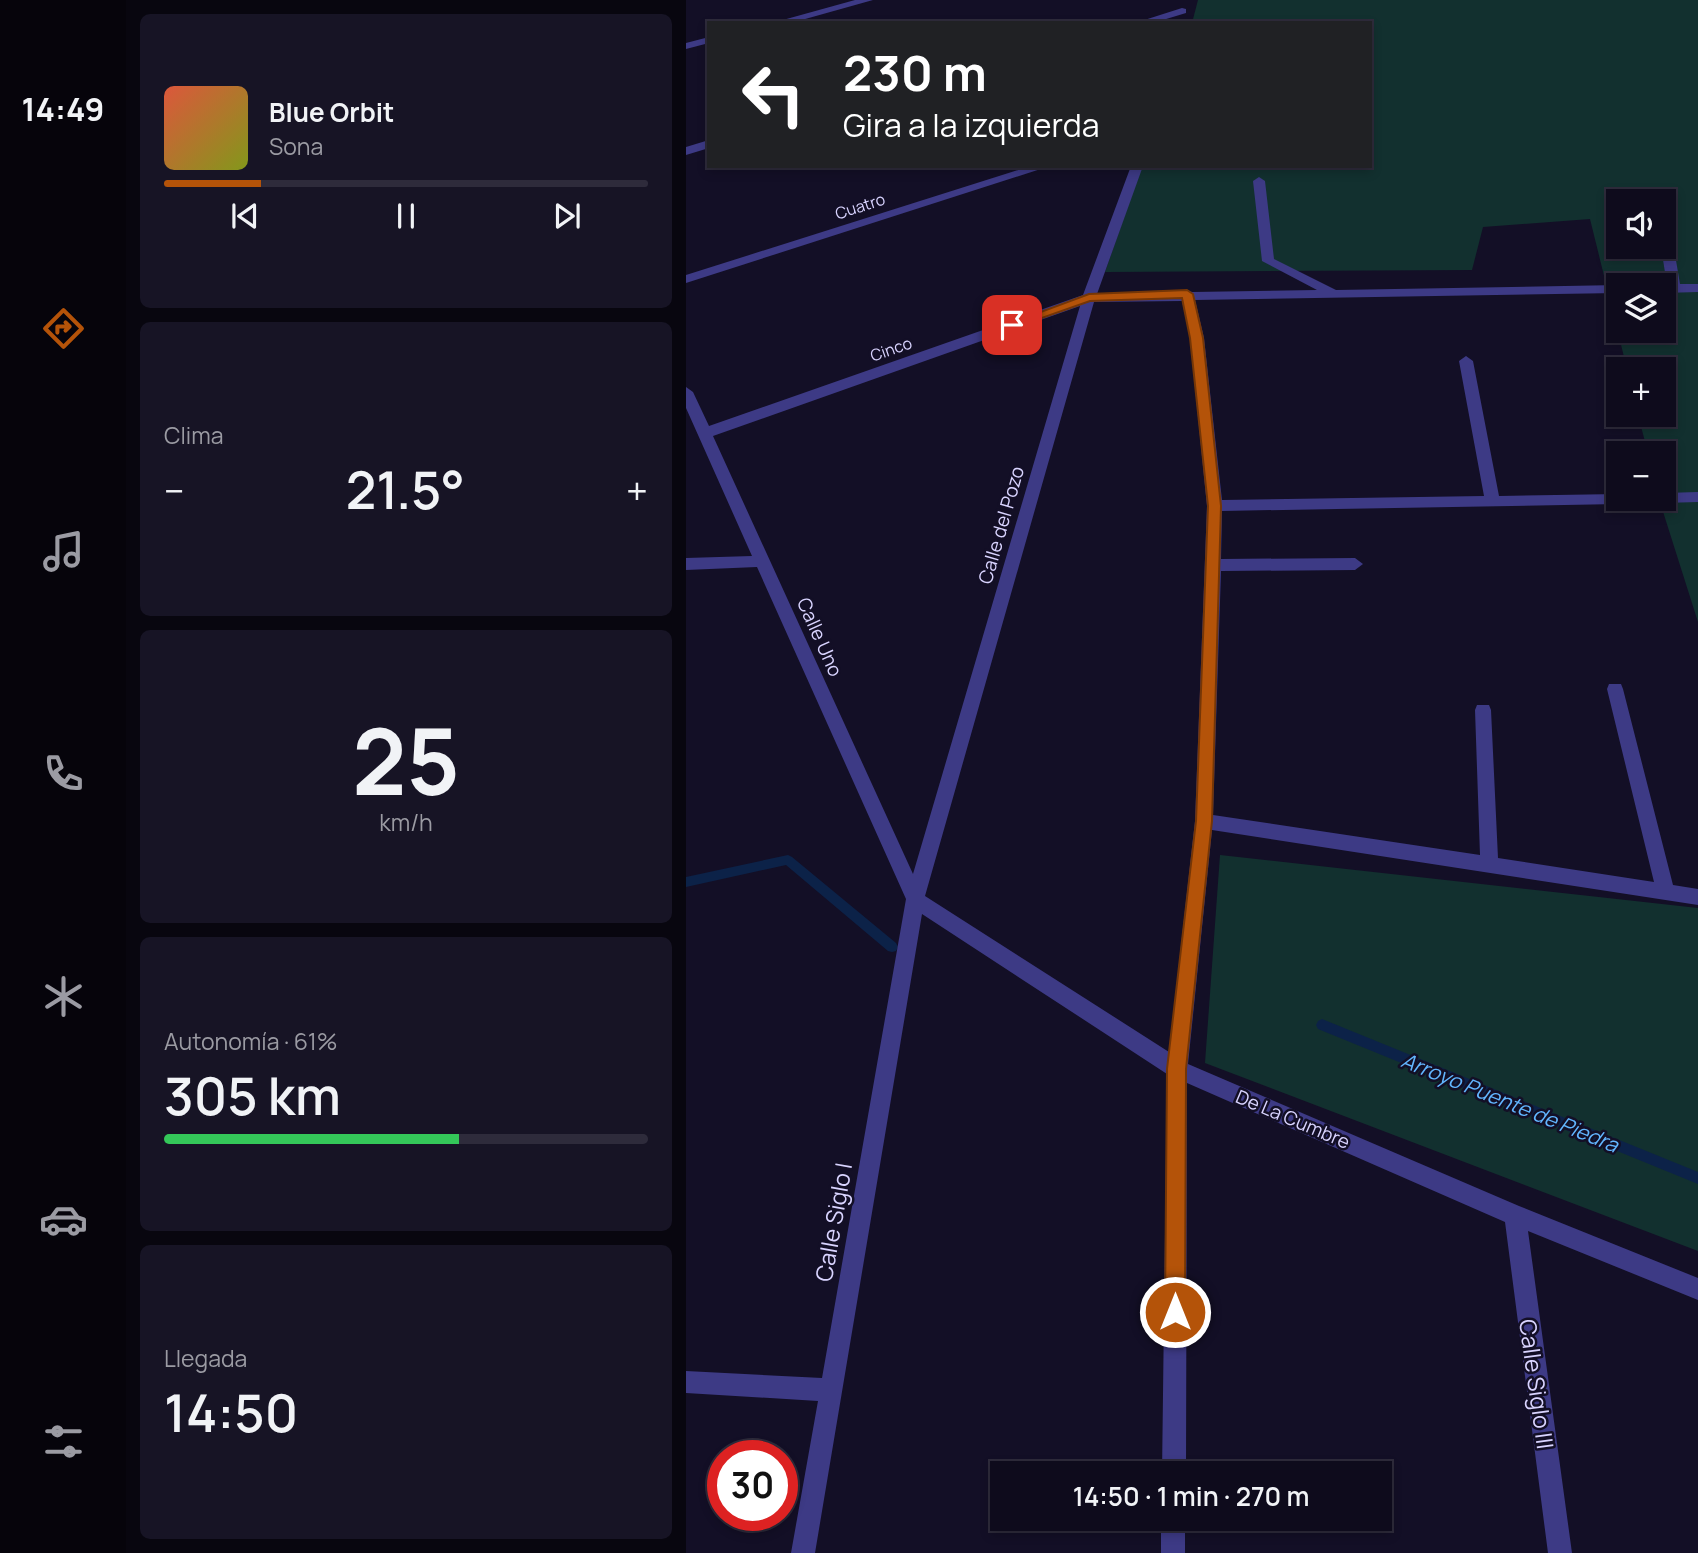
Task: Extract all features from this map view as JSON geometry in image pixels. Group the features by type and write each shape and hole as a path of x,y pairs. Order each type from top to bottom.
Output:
{"street":[{"path":"785,21 868,0"},
{"path":"1147,21 1182,11"},
{"path":"686,46 707,41"},
{"path":"686,151 707,145"},
{"name":"Cuatro","path":"686,279 1038,168"},
{"name":"Calle del Pozo","path":"915,899 1089,298 1136,168"},
{"path":"1259,181 1268,261 1333,292"},
{"path":"1676,289 1698,288"},
{"name":"Cinco","path":"705,433 1089,298 1187,294 1606,289"},
{"path":"1174,1461 1177,1069 1204,821 1214,506 1197,338 1187,294"},
{"path":"1466,361 1492,500"},
{"name":"Calle Uno","path":"688,399 915,899"},
{"path":"1676,498 1698,497"},
{"path":"1214,506 1606,499"},
{"path":"686,564 763,561"},
{"path":"1212,565 1355,564"},
{"path":"1615,689 1666,892"},
{"path":"1483,710 1489,865"},
{"path":"1204,821 1698,897"},
{"name":"De La Cumbre","path":"915,899 1177,1069 1515,1215 1698,1289"},
{"name":"Calle Siglo I","path":"803,1553 915,899"},
{"name":"Calle Siglo III","path":"1515,1215 1560,1553"},
{"path":"686,1382 830,1390"},
{"path":"1173,1531 1173,1553"}],"green space":[{"path":"1198,0 1698,0 1698,622 1663,511 1676,511 1676,441 1645,441 1641,427 1676,427 1676,357 1624,357 1621,343 1676,343 1676,273 1606,273 1606,284 1590,219 1483,227 1472,270 1105,272 1141,168 1372,168 1372,21 1193,21"},
{"path":"1220,855 1698,908 1698,1251 1205,1063"}],"waterway":[{"name":"Arroyo Puente de Piedra","path":"686,882 788,860 892,947"},
{"name":"Arroyo Puente de Piedra","path":"1322,1025 1698,1178"}],"route":[{"path":"1012,325 1089,298 1187,294 1197,338 1214,506 1204,821 1177,1069 1175,1312"}]}
